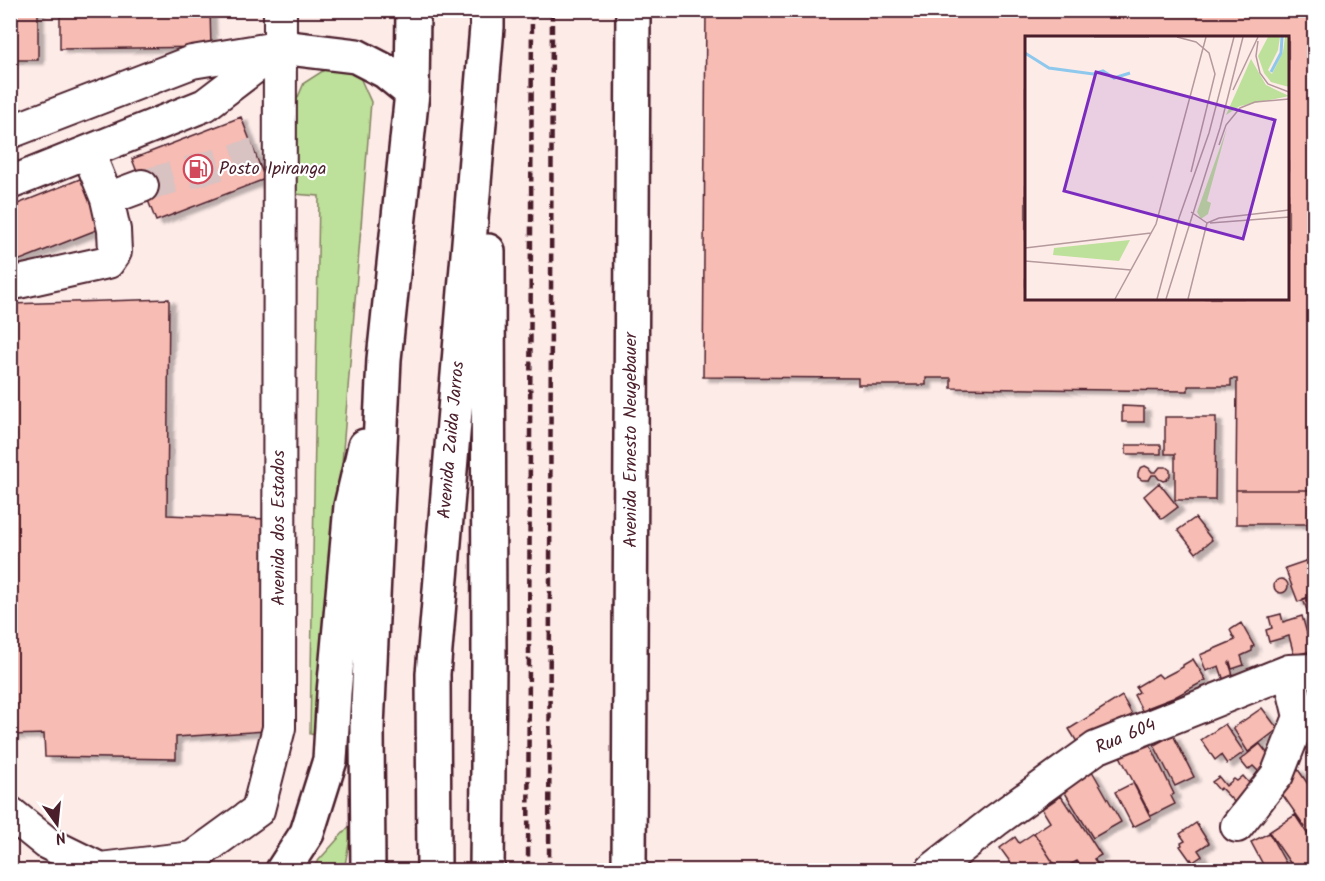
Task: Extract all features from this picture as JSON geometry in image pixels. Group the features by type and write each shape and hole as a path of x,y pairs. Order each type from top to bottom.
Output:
{"main road":[{"path":"368,870 367,727 384,359 412,93 413,10"},
{"name":"Avenida Ernesto Neugebauer","path":"628,870 633,10"},
{"path":"487,19 489,665 487,870"},
{"name":"Avenida Zaida Jarros","path":"434,870 433,674 487,19"},
{"path":"281,47 356,56 385,71 412,93"},
{"path":"283,870 307,833 330,760 351,506 384,359"}],"street":[{"name":"Avenida dos Estados","path":"10,813 47,843 100,869 192,858 258,810 279,728 267,149 281,47 280,10"},
{"path":"10,132 192,62 281,47"},
{"path":"10,183 205,105 281,47"},
{"path":"10,284 108,262 115,252 114,230 107,199 88,152"},
{"path":"107,199 142,186"},
{"path":"1237,825 1277,776 1300,717 1302,670"},
{"name":"Rua 604","path":"932,870 1096,748 1302,670"}],"green space":[{"path":"332,65 358,73 371,102 320,736 310,734 319,196 294,194 292,111 304,83"},
{"path":"353,822 344,870 310,870"}],"building":[{"path":"10,10 38,10 38,60 10,60"},
{"path":"60,10 210,10 211,47 60,49"},
{"path":"706,10 1314,10 1314,490 1236,490 1237,379 1231,379 1231,386 1188,386 1188,391 951,388 951,378 926,378 926,385 858,385 858,378 703,377"},
{"name":"Posto Ipiranga","path":"241,117 265,179 156,221 132,159"},
{"path":"85,177 104,227 10,264 10,207"},
{"path":"169,299 167,515 267,519 266,731 176,737 176,759 45,757 44,734 10,735 10,304"},
{"path":"1122,406 1144,407 1144,422 1122,422"},
{"path":"1165,417 1216,417 1215,500 1175,500 1175,454 1165,454"},
{"path":"1126,445 1161,445 1161,454 1126,454"},
{"path":"1145,466 1152,472 1156,472 1160,467 1166,467 1170,470 1170,476 1163,481 1156,475 1152,475 1149,480 1142,480 1138,477 1138,473 1140,468"},
{"path":"1159,483 1178,507 1162,519 1144,496"},
{"path":"1236,490 1314,490 1314,524 1236,524"},
{"path":"1195,518 1212,540 1196,553 1178,530"},
{"path":"1314,558 1314,595 1298,602 1285,568"},
{"path":"1281,579 1286,581 1288,586 1286,591 1281,593 1276,591 1274,586 1276,581"},
{"path":"1314,595 1314,614 1309,616 1303,599"},
{"path":"1281,614 1283,622 1302,616 1312,651 1294,655 1289,636 1269,642 1266,630 1272,628 1269,617"},
{"path":"1241,623 1254,646 1252,651 1241,656 1244,665 1232,669 1229,663 1234,678 1224,681 1219,666 1206,671 1200,655 1235,640 1230,630"},
{"path":"1193,659 1206,680 1173,698 1147,708 1149,712 1144,714 1134,695 1139,692 1136,687 1158,674 1162,678"},
{"path":"1122,696 1134,718 1090,734 1077,742 1069,729"},
{"path":"1262,708 1278,729 1248,752 1233,728"},
{"path":"1225,724 1244,752 1227,764 1221,755 1215,760 1201,740"},
{"path":"1173,735 1194,777 1175,786 1154,745"},
{"path":"1148,740 1174,794 1171,796 1175,804 1151,816 1120,756"},
{"path":"1260,744 1271,758 1264,765 1267,768 1264,772 1261,769 1258,771 1253,766 1248,770 1240,760"},
{"path":"1297,768 1314,793 1312,809 1314,812 1314,844 1275,784"},
{"path":"1092,771 1121,822 1093,838 1062,788"},
{"path":"1243,776 1250,784 1244,790 1248,795 1237,805 1212,782 1219,777 1226,786 1234,779 1237,781"},
{"path":"1133,783 1151,818 1133,827 1115,792"},
{"path":"1061,796 1101,855 1094,859 1099,866 1083,870 1077,861 1058,870 1034,833 1050,822 1042,809"},
{"path":"1295,815 1314,844 1314,859 1298,870 1295,870 1269,832"},
{"path":"1196,823 1209,843 1198,850 1202,856 1193,862 1180,846 1185,841 1180,834"},
{"path":"1034,833 1058,870 1016,870 1000,848 1015,837 1019,843"},
{"path":"1269,833 1288,867 1282,870 1266,870 1251,842"}],"tunnel":[{"path":"142,186 255,154"}],"railway":[{"path":"528,870 532,10"},
{"path":"549,870 552,10"}],"place":[{"name":"Posto Ipiranga","path":"198,169"}]}
